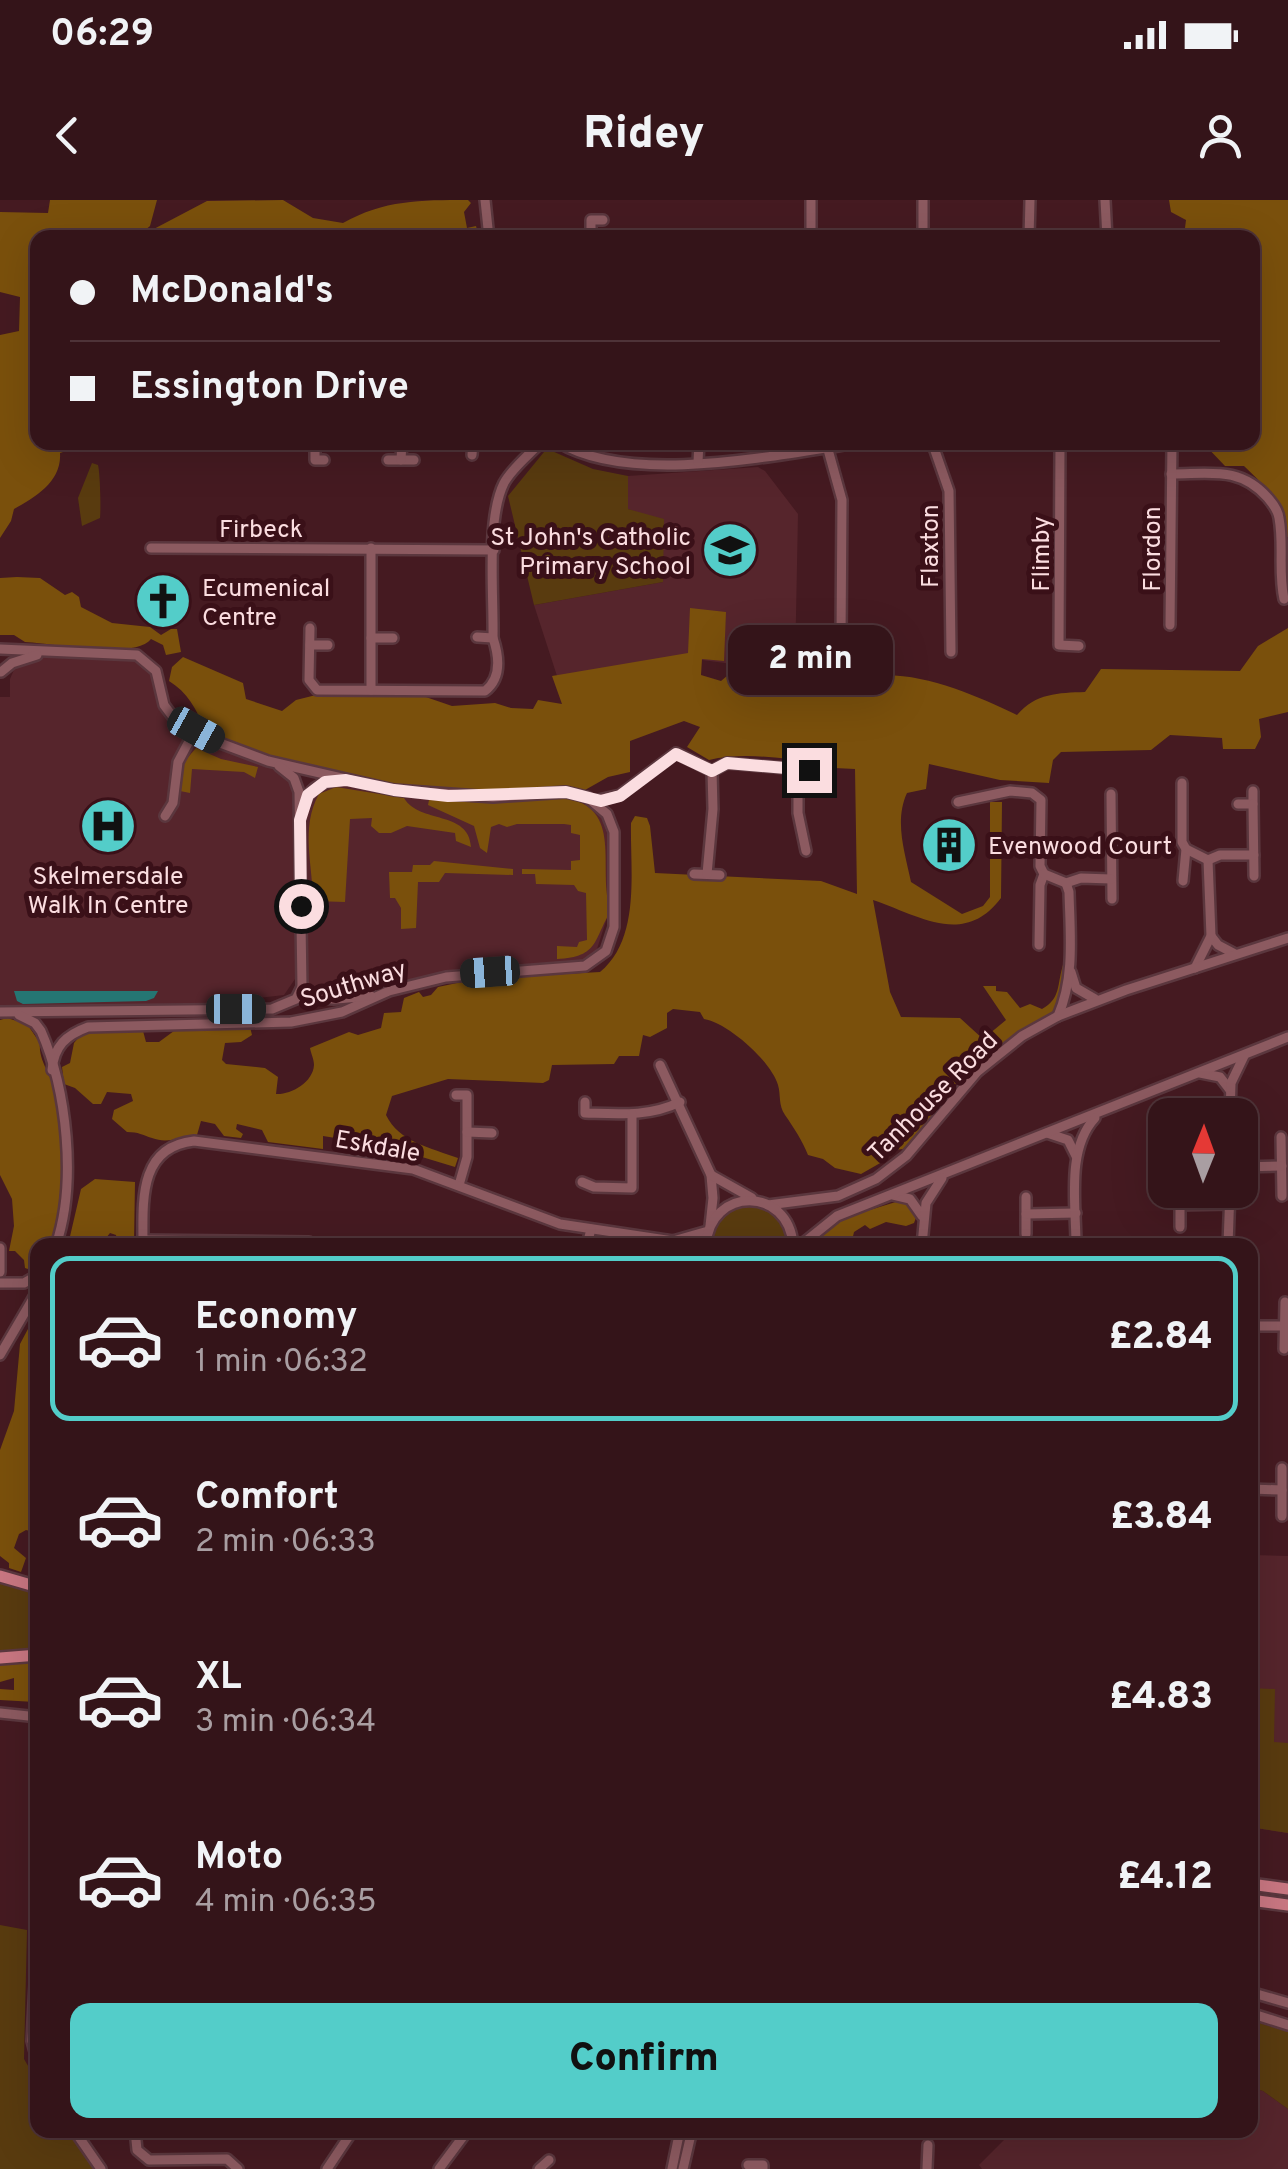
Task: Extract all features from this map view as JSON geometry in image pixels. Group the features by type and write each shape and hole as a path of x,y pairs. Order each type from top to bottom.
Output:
{"main road":[{"path":"0,1576 30,1585"},
{"path":"0,1658 30,1656"},
{"path":"1258,1885 1288,1889"},
{"path":"1258,1901 1288,1905"}],"street":[{"path":"485,200 488,230"},
{"path":"811,200 811,230"},
{"path":"923,200 923,230"},
{"path":"1030,200 1030,230"},
{"path":"1106,200 1107,230"},
{"path":"591,230 591,220 603,220"},
{"path":"314,450 315,460 324,460"},
{"path":"401,460 402,450"},
{"path":"472,450 472,455"},
{"path":"310,628 310,680 317,690 486,691 497,674 493,638 496,508 504,484 534,450"},
{"path":"576,450 618,463 698,462 803,450"},
{"path":"698,462 699,450"},
{"path":"828,450 842,500 841,641"},
{"name":"Flaxton","path":"935,450 949,490 952,652"},
{"name":"Flimby","path":"1060,450 1059,646 1079,646"},
{"name":"Flordon","path":"1170,624 1172,450"},
{"path":"388,460 414,460"},
{"name":"Flordon","path":"1171,474 1234,474 1248,479 1268,498 1279,518 1284,598"},
{"name":"Firbeck","path":"151,548 494,550"},
{"path":"372,548 372,690"},
{"path":"477,637 493,638"},
{"path":"372,638 393,638"},
{"path":"310,645 328,645"},
{"path":"0,648 128,654 144,659 160,678 167,711 196,730 236,750 268,760 394,790 448,796 566,792 594,801 620,796 674,754 684,755 712,771"},
{"path":"0,672 23,658 44,653"},
{"path":"166,816 173,802 178,762 196,730"},
{"name":"Southway","path":"6,1012 272,1009 289,1005 302,987 300,792 294,778 268,760"},
{"path":"712,771 727,763 804,769 797,804 806,852"},
{"path":"707,874 712,771"},
{"path":"300,820 312,790 325,782 346,780"},
{"path":"1182,784 1182,842 1186,849 1208,860 1220,855 1254,855"},
{"path":"958,802 1010,791 1035,794 1041,804 1040,866 1044,874 1066,884 1069,892 1070,970 1058,1016"},
{"path":"1254,792 1254,876"},
{"path":"1112,794 1112,899"},
{"path":"594,801 611,821 620,796"},
{"path":"1238,804 1253,804"},
{"name":"Southway","path":"52,1070 62,1042 73,1032 88,1027 291,1022 342,1012 378,996 446,977 573,970 597,960 612,940 611,821"},
{"path":"802,834 814,831"},
{"path":"1182,881 1186,849"},
{"path":"1196,968 1211,936 1208,860"},
{"path":"694,874 720,875"},
{"path":"1039,945 1040,885 1044,874"},
{"path":"1066,884 1081,878 1112,878"},
{"path":"1211,936 1235,954"},
{"name":"Tanhouse Road","path":"709,1229 715,1217 731,1204 819,1201 856,1190 876,1179 906,1156 976,1072 1022,1036 1058,1016 1288,938"},
{"path":"1070,970 1076,988 1096,1000"},
{"path":"302,987 313,997 330,1000 378,996"},
{"name":"Southway","path":"6,1012 35,1023 45,1040 58,1091 68,1166 57,1238"},
{"name":"Tanhouse Road","path":"807,1238 837,1216 1288,1037"},
{"path":"1230,1098 1236,1069 1247,1053"},
{"path":"660,1065 712,1174 707,1238"},
{"path":"1197,1073 1220,1077 1230,1090"},
{"path":"456,1095 467,1096 466,1157 459,1185"},
{"path":"586,1102 585,1113 632,1114 658,1111 680,1102"},
{"path":"582,1182 594,1187 632,1188 632,1114"},
{"path":"1076,1238 1077,1158 1088,1126 1100,1114"},
{"path":"467,1132 492,1133"},
{"path":"1046,1133 1068,1140 1077,1158"},
{"path":"1282,1137 1282,1196"},
{"name":"Eskdale","path":"142,1238 144,1188 149,1169 159,1155 183,1142 210,1142 413,1169 536,1218 646,1238"},
{"path":"1258,1167 1282,1166"},
{"path":"922,1238 922,1219 930,1194 947,1173"},
{"path":"712,1174 765,1203 788,1224 794,1238"},
{"path":"892,1195 910,1199 922,1219"},
{"path":"1026,1197 1026,1234"},
{"path":"1180,1208 1180,1227"},
{"path":"1228,1238 1230,1208"},
{"path":"1026,1214 1076,1213"},
{"path":"588,1238 591,1229"},
{"name":"Eskdale","path":"688,1238 709,1229"},
{"path":"0,1248 0,1272"},
{"path":"0,1283 24,1283 30,1279"},
{"path":"1284,1349 1285,1302"},
{"path":"0,1354 30,1303"},
{"path":"1258,1326 1285,1326"},
{"path":"1282,1468 1282,1516"},
{"path":"1258,1488 1282,1490"},
{"path":"0,1713 30,1716"},
{"path":"1258,1995 1288,2004"},
{"path":"1258,2016 1288,2025"},
{"path":"80,2138 101,2169"},
{"path":"136,2138 137,2150 149,2160 227,2159 238,2169"},
{"path":"326,2169 347,2138"},
{"path":"439,2169 462,2138"},
{"path":"672,2169 678,2138"},
{"path":"683,2169 690,2138"},
{"path":"928,2146 928,2169"},
{"path":"540,2169 549,2160"},
{"path":"748,2165 763,2165 763,2169"}],"shaded area":[{"path":"50,200 157,200 145,230 30,230 30,450 69,450 60,453 57,472 46,487 14,509 0,538 0,335 19,331 20,297 0,292 0,212 48,213"},
{"path":"283,200 313,218 343,223 388,206 468,200 471,203 464,212 467,228 476,226 477,230 152,230 207,201"},
{"path":"1169,200 1288,200 1288,537 1278,505 1268,490 1244,466 1225,466 1210,450 1260,450 1260,230 1180,230 1185,228 1186,220 1171,212"},
{"path":"552,451 593,469 628,476 628,509 664,519 663,582 534,605 508,496 544,452"},
{"path":"92,463 99,469 100,518 82,526 78,498"},
{"name":"St John's Catholic Primary School","path":"758,467 798,514 795,666 740,665 687,658 558,679 534,605 663,582 656,519 628,509 628,476"},
{"path":"0,578 40,578 65,595 72,592 79,597 81,607 112,623 150,627 161,635 177,629 181,652 166,655 163,645 151,639 128,648 92,649 25,642 14,635 0,635"},
{"path":"690,608 726,612 724,661 702,659 701,675 721,681 740,665 818,669 844,687 873,676 910,677 966,693 1017,715 1040,698 1085,692 1101,669 1240,671 1258,646 1288,628 1288,712 1259,719 1261,737 1255,749 1223,749 1222,738 1170,735 1151,750 1061,752 1053,760 1049,783 1000,780 929,764 926,789 907,793 901,815 911,882 962,914 983,906 990,897 990,802 1002,802 1001,898 987,913 957,924 924,919 873,900 890,992 901,1017 960,1018 983,1039 1006,1020 983,986 996,986 996,991 1007,992 1020,1008 1030,1004 1042,1009 1055,996 1063,965 1073,966 1057,1015 998,1048 991,1044 973,1071 935,1098 932,1117 903,1149 894,1150 861,1174 835,1168 808,1155 783,1111 778,1085 767,1065 736,1035 704,1019 700,1012 673,1009 667,1013 667,1028 650,1037 643,1035 639,1056 619,1056 614,1064 552,1065 549,1080 543,1083 448,1079 392,1096 386,1115 399,1132 458,1158 455,1167 356,1137 348,1140 323,1136 323,1149 268,1142 262,1130 237,1124 236,1129 243,1134 241,1138 224,1136 215,1124 201,1121 197,1135 158,1140 127,1132 112,1119 114,1110 133,1101 131,1094 107,1092 101,1104 93,1104 64,1084 62,1067 70,1063 74,1043 85,1030 131,1026 143,1031 146,1042 159,1042 178,1028 250,1027 252,1035 241,1042 225,1043 222,1060 226,1064 265,1068 278,1077 276,1094 282,1094 300,1087 310,1077 314,1065 310,1048 349,1032 358,1035 381,1028 384,1013 401,1012 404,998 419,992 423,997 438,987 476,979 600,972 613,958 628,923 631,823 635,816 647,818 650,826 655,873 821,881 857,894 855,769 814,767 814,762 761,756 709,760 687,747 700,727 684,721 630,741 630,772 608,777 585,790 435,790 352,777 251,751 204,729 191,702 169,681 172,667 183,657 243,683 246,699 282,711 296,700 316,695 420,695 452,706 495,703 533,709 538,700 562,704 552,676 688,653"},
{"path":"32,658 136,661 151,675 159,709 168,721 235,755 278,768 293,782 295,979 284,995 215,1003 0,1007 0,697 10,697 10,679 16,665"},
{"path":"196,748 221,759 258,767 255,778 244,772 192,769 190,793 180,791 184,762"},
{"path":"340,784 463,802 563,797 590,805 602,816 608,837 607,918 597,949 583,963 566,968 467,969 332,996 321,996 309,989 305,977 306,808 311,797 324,786"},
{"path":"336,787 404,798 421,811 462,827 471,847 456,841 455,833 407,826 379,833 371,826 372,818 350,819 345,902 313,901 310,820 319,794"},
{"path":"563,798 583,804 595,813 602,827 611,911 588,950 557,959 557,946 577,947 587,940 586,893 574,885 536,884 535,874 522,874 522,869 571,870 571,861 580,860 580,835 571,833 571,825 564,824 499,824 491,827 487,853 480,848 474,826 428,805 429,800 489,803"},
{"path":"434,861 513,869 513,875 445,873 439,882 418,882 416,928 401,929 401,908 395,898 390,898 389,872 412,872 413,865 430,865"},
{"path":"7,1018 27,1024 40,1043 59,1114 62,1170 54,1238 30,1238 30,1270 15,1251 9,1251 14,1226 12,1199 0,1175 0,1020"},
{"path":"95,1179 135,1182 134,1238 116,1238 110,1233 106,1238 70,1238 81,1189"},
{"path":"899,1201 912,1205 917,1215 914,1223 906,1226 886,1222 870,1229 865,1225 854,1232 853,1238 818,1238 834,1221"},
{"path":"754,1204 768,1211 778,1219 787,1238 712,1238 724,1216"},
{"path":"30,1325 30,1531 19,1534 14,1548 26,1558 21,1572 9,1568 0,1556 0,1450 14,1411 20,1344"},
{"path":"1258,1555 1288,1556 1288,1833 1258,1828"},
{"path":"0,1581 30,1590 30,1650 0,1652"},
{"path":"6,1661 30,1663 30,1702 0,1700 0,1689 14,1690 14,1678 0,1682 0,1665"},
{"path":"1258,1688 1275,1689 1274,1742 1288,1743 1288,1833 1258,1828"},
{"path":"0,1925 27,1930 24,2059 30,2069 30,2138 74,2138 95,2169 0,2169"},
{"path":"1258,2023 1288,2032 1288,2109 1258,2089"},
{"path":"1258,2089 1288,2109 1288,2169 982,2169 979,2165 1006,2138 1258,2138"}],"water":[{"path":"14,991 158,991 146,1001 23,1004 17,1001"}],"place":[{"name":"St John's Catholic Primary School","path":"730,550"},
{"name":"Ecumenical Centre","path":"163,601"},
{"name":"Skelmersdale Walk In Centre","path":"108,826"},
{"name":"Evenwood Court","path":"949,845"}],"route":[{"path":"301,906 300,820 304,802 317,786 332,780 448,796 566,792 601,801 620,796 676,754 712,771 727,763 809,770"}]}
